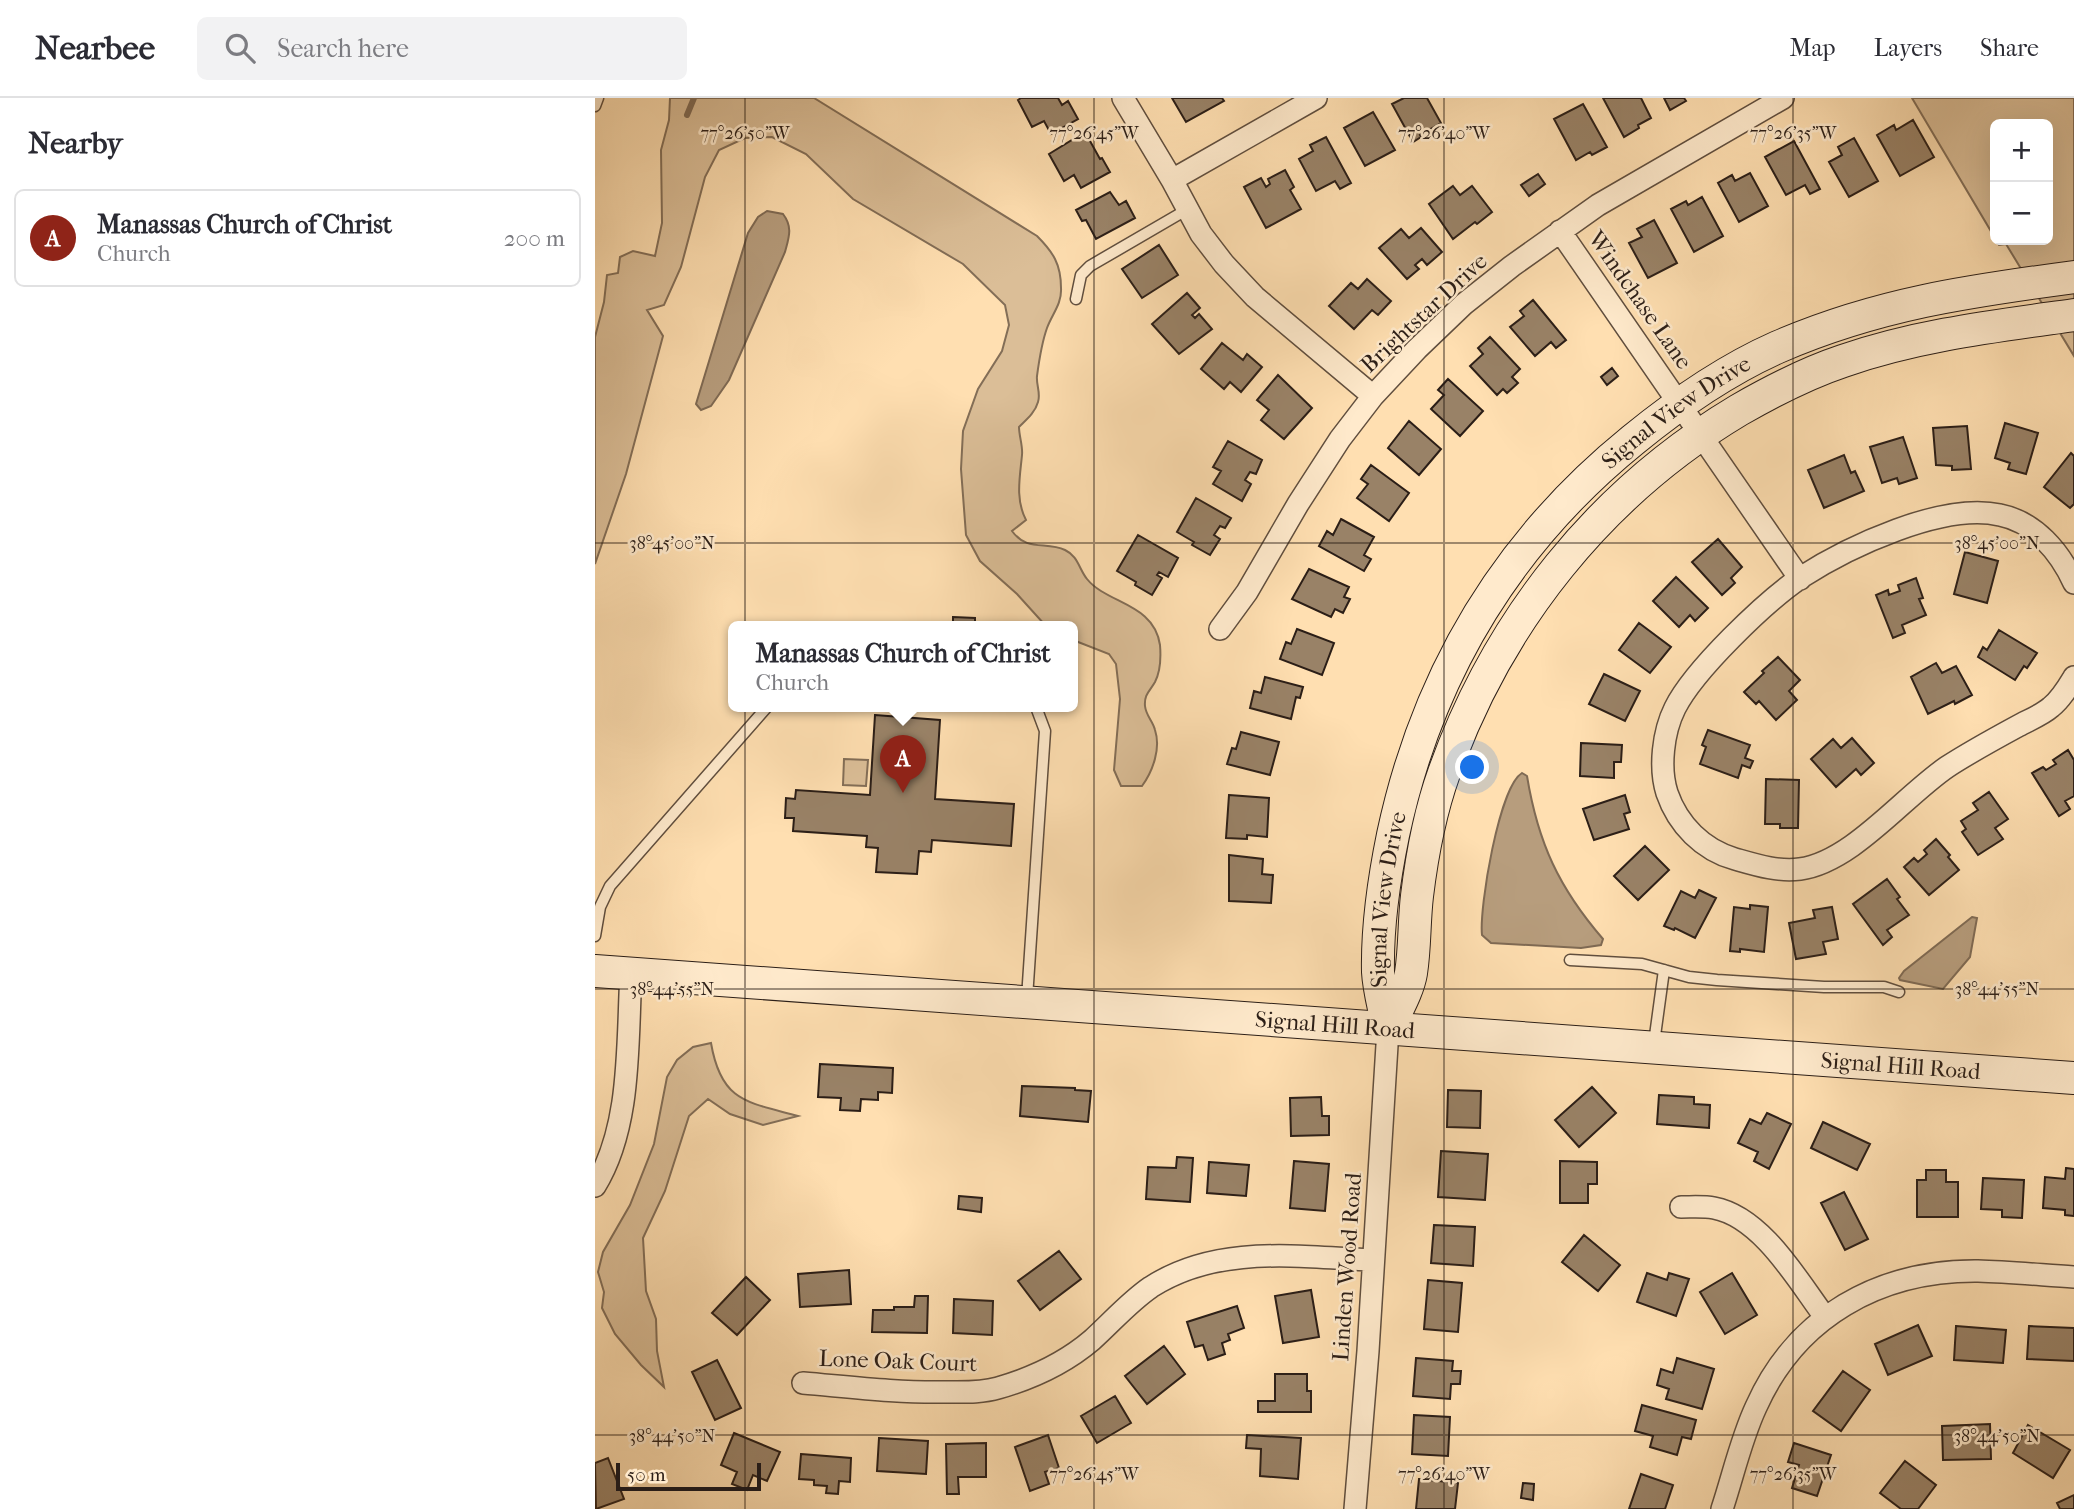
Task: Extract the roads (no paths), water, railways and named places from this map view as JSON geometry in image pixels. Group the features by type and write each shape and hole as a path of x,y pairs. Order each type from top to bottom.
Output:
{"main road":[{"name":"Signal View Drive","path":"1388,1029 1378,974 1386,869 1405,786 1428,715 1471,625 1539,530 1570,495 1608,460 1680,404 1710,384 1777,348 1844,322 1894,307 1956,293 2074,277"},
{"name":"Signal View Drive","path":"1388,1029 1411,975 1420,877 1437,797 1467,716 1488,671 1538,592 1581,538 1664,460 1701,434 1759,399 1841,361 1955,331 2074,315"},
{"name":"Signal Hill Road","path":"595,971 2074,1078"}],"street":[{"path":"1123,98 1201,234 1224,264 1255,297 1373,396"},
{"path":"1172,180 1316,98"},
{"name":"Brightstar Drive","path":"1220,629 1247,592 1298,504 1340,439 1373,396 1464,304 1598,205 1755,104 1783,98"},
{"name":"Windchase Lane","path":"1560,231 1800,579"},
{"path":"2074,583 2052,546 2037,532 2000,515 1976,513 1920,522 1846,553 1800,579 1767,605 1689,686 1668,727 1663,769 1667,792 1678,816 1690,832 1708,847 1729,857 1781,869 1800,869 1821,864 1844,852 1926,781 1967,754 2052,707 2074,677"},
{"path":"595,1186 609,1160 620,1118 631,973"},
{"name":"Linden Wood Road","path":"1355,1509 1388,1029"},
{"path":"1681,1207 1716,1208 1733,1214 1751,1227 1772,1247 1825,1317"},
{"name":"Lone Oak Court","path":"803,1383 919,1392 995,1389 1054,1366 1080,1349 1121,1310 1151,1287 1194,1267 1227,1258 1261,1255 1373,1260"},
{"path":"1722,1509 1755,1409 1771,1376 1790,1350 1825,1317 1847,1302 1908,1279 1946,1273 1977,1271 2074,1277"}],"lane":[{"path":"595,106 598,98"},
{"path":"1076,299 1081,275 1090,266 1188,209"},
{"path":"595,936 600,907 610,886 763,712"},
{"path":"1027,1001 1045,732 1037,712"},
{"path":"1570,960 1642,964 1689,977 1717,980 1824,987 1884,987 1899,992"},
{"path":"1653,1048 1664,970"}],"waterway":[{"path":"687,115 694,98"}],"place":[{"name":"Manassas Church of Christ","path":"903,793"}]}
